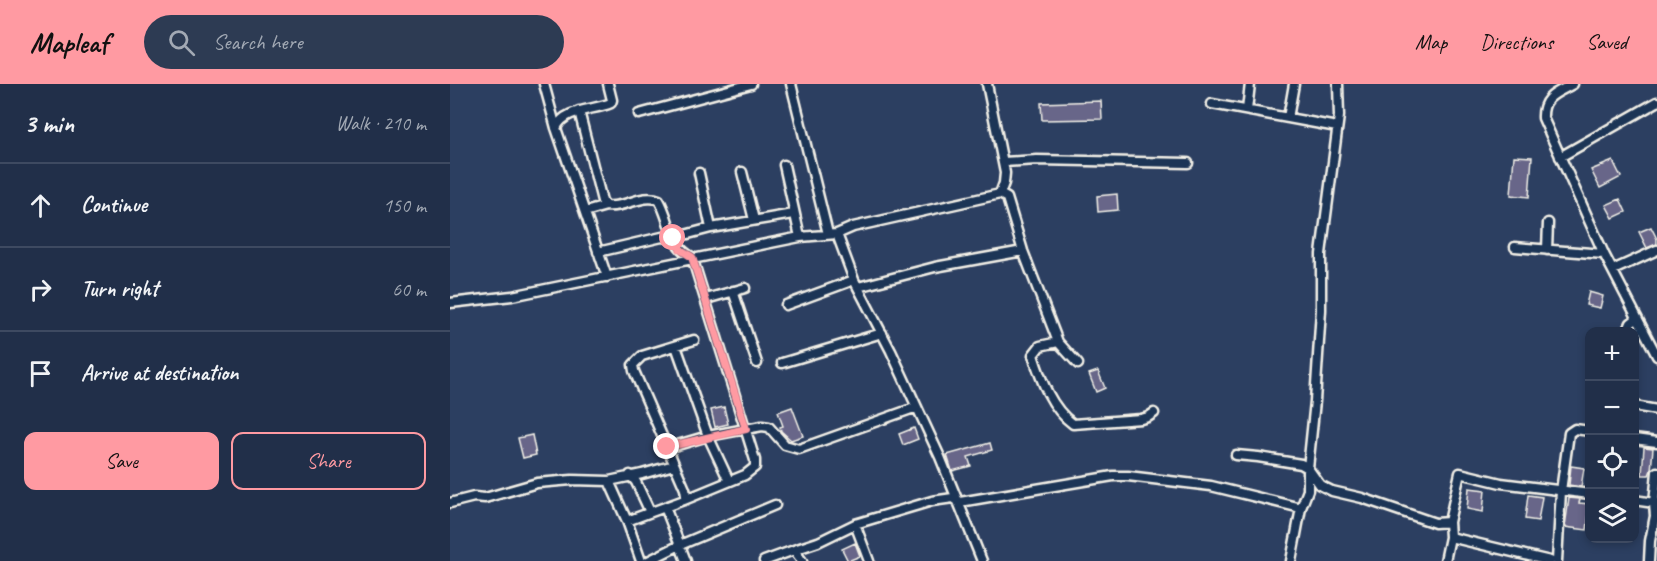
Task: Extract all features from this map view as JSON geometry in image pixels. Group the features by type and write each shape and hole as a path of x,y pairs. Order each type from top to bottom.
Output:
{"street":[{"path":"544,84 556,128 607,277"},
{"path":"556,128 563,118 579,111 611,103 608,84"},
{"path":"639,114 751,84"},
{"path":"791,84 832,234 917,407 960,502 982,561"},
{"path":"987,84 1003,162 1004,183 1000,194"},
{"path":"1247,110 1250,84"},
{"path":"1288,118 1294,84"},
{"path":"1290,561 1301,508 1308,490 1321,310 1321,254 1337,127 1338,84"},
{"path":"1573,84 1550,97 1542,107 1543,118 1604,254 1657,356"},
{"path":"1560,157 1657,102"},
{"path":"1212,104 1337,127"},
{"path":"579,111 602,201 606,206"},
{"path":"1003,162 1036,160 1188,163"},
{"path":"784,165 800,237"},
{"path":"742,172 754,219"},
{"path":"699,173 711,228"},
{"path":"450,303 512,296 692,257 800,237 832,234 853,227 1000,194 1007,198 1023,251 1058,342 1078,364"},
{"path":"585,212 655,198 663,207 673,238 681,250 692,257 755,460 755,467 745,475 627,521"},
{"path":"598,252 662,237 673,238 754,219 794,214"},
{"path":"1547,250 1548,223"},
{"path":"1515,247 1604,254"},
{"path":"1613,270 1657,250"},
{"path":"786,306 856,284 1023,251"},
{"path":"706,299 745,288"},
{"path":"733,291 757,363"},
{"path":"1629,327 1636,319"},
{"path":"783,363 882,333"},
{"path":"684,500 685,489 633,365 642,356 694,340"},
{"path":"1058,342 1040,346 1033,354 1043,386 1067,420 1073,424 1141,419 1154,413"},
{"path":"676,346 708,436 729,481"},
{"path":"667,447 708,436 769,427 785,445 799,449 917,407"},
{"path":"1639,407 1657,410"},
{"path":"1557,561 1569,433 1575,429 1585,430"},
{"path":"1639,440 1657,442"},
{"path":"1236,455 1292,463 1308,468 1320,485 1332,491 1362,498 1435,523 1449,522"},
{"path":"450,503 474,497 485,498 537,483 572,480 609,481 674,465"},
{"path":"1649,561 1655,516 1657,472"},
{"path":"1445,561 1450,537 1449,522 1460,473 1501,483 1585,493"},
{"path":"630,475 636,482 650,513"},
{"path":"764,561 818,542 855,524 932,501 953,498 960,502 1072,481 1128,476 1210,486 1301,508"},
{"path":"609,481 627,521 641,561"},
{"path":"1308,490 1320,485"},
{"path":"1639,501 1654,503"},
{"path":"648,561 775,505"},
{"path":"665,507 686,561"},
{"path":"855,524 869,561"},
{"path":"1450,537 1550,561"},
{"path":"794,550 802,561"}],"building":[{"path":"1101,101 1102,119 1042,120 1041,103"},
{"path":"1514,156 1532,157 1529,197 1511,195"},
{"path":"1613,161 1621,177 1600,188 1591,170"},
{"path":"1117,194 1118,210 1098,212 1097,196"},
{"path":"1620,199 1626,212 1613,218 1606,205"},
{"path":"1651,227 1657,244 1647,248 1639,232"},
{"path":"1589,292 1603,296 1600,308 1586,305"},
{"path":"1098,371 1105,388 1096,392 1089,374"},
{"path":"724,407 728,424 715,427 711,410"},
{"path":"792,407 803,436 791,440 781,431 780,427 783,426 778,412"},
{"path":"914,428 918,439 903,445 899,434"},
{"path":"532,435 536,455 523,458 518,438"},
{"path":"990,443 992,450 968,457 971,466 952,471 947,455"},
{"path":"1644,447 1653,448 1649,475 1642,475"},
{"path":"1571,466 1584,468 1581,487 1569,485"},
{"path":"1469,488 1485,490 1483,512 1467,509"},
{"path":"1528,495 1542,497 1538,521 1525,519"},
{"path":"1569,498 1580,499 1579,503 1585,504 1585,530 1565,527"},
{"path":"855,543 860,556 848,561 842,549"}],"route":[{"path":"667,447 746,429 692,257 681,250 673,238"}]}
